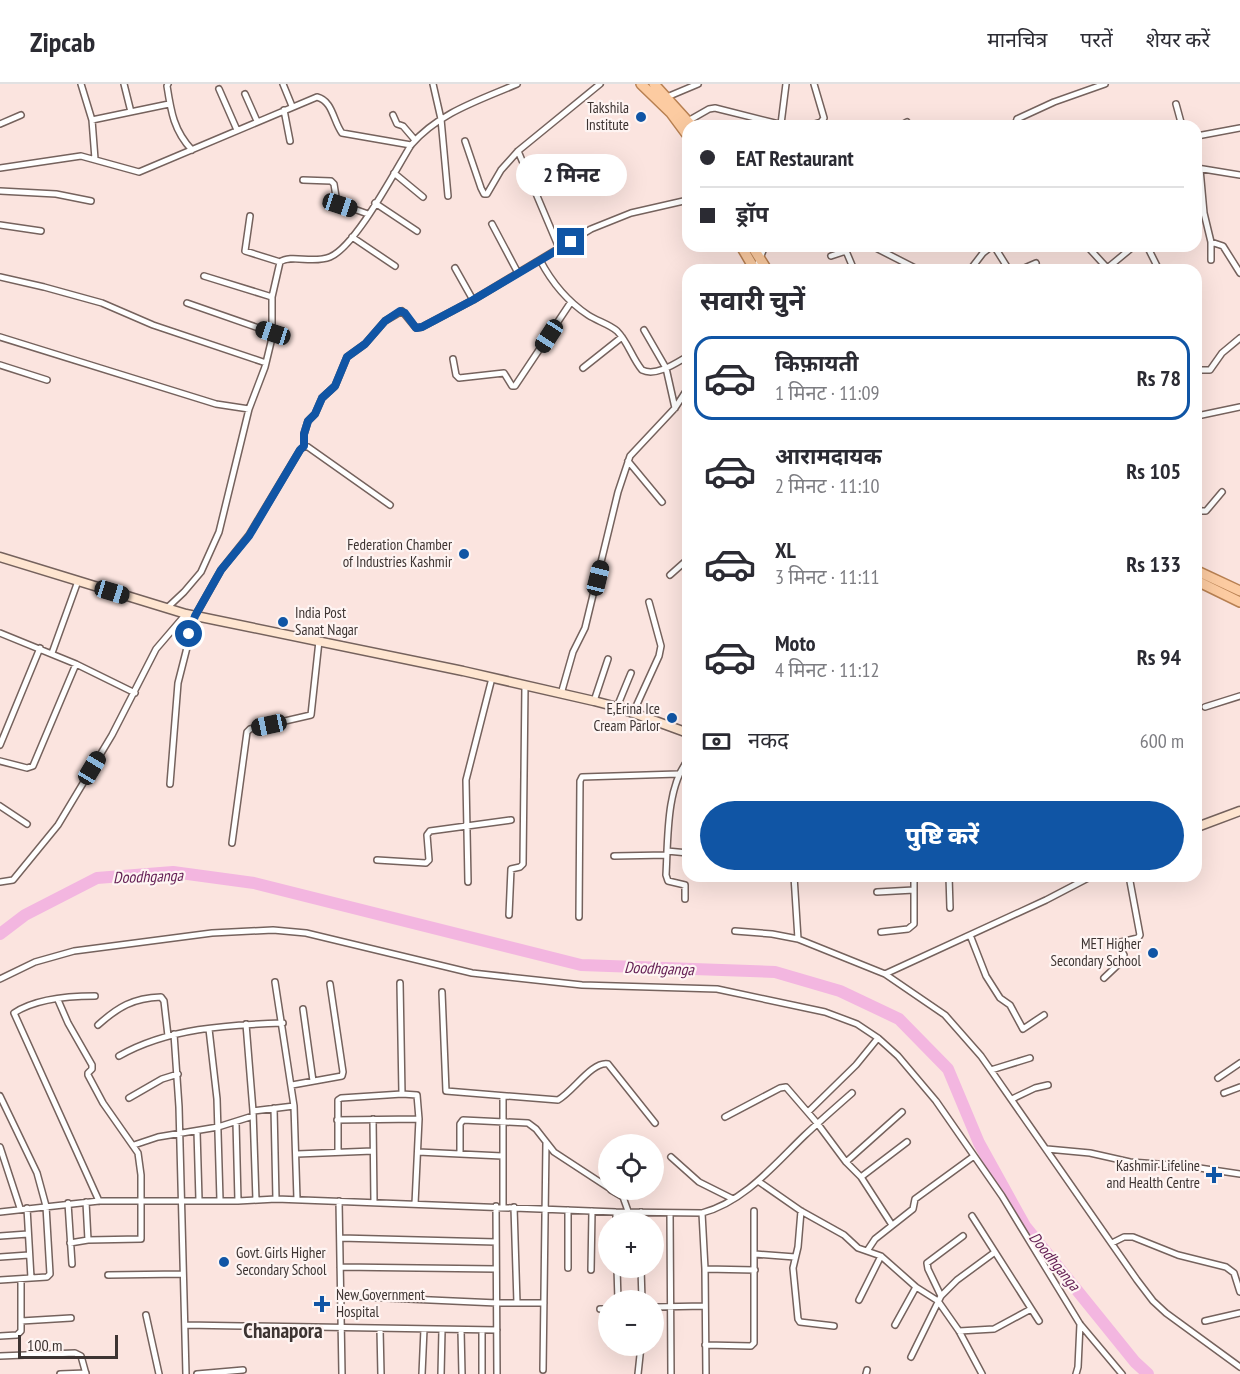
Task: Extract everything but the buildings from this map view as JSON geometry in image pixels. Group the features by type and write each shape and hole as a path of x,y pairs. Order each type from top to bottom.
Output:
{"main road":[{"path":"640,84 671,112 682,128"},
{"path":"654,84 687,120"},
{"path":"756,252 763,264"},
{"path":"0,557 190,615 561,693 617,707 682,732"},
{"path":"1202,573 1240,591"},
{"path":"1202,586 1240,602"},
{"path":"1202,825 1240,811"}],"street":[{"path":"81,84 92,120 95,159"},
{"path":"124,84 131,112"},
{"path":"168,84 170,104 178,132 192,150"},
{"path":"283,84 292,106"},
{"path":"434,84 441,119 448,196"},
{"path":"250,216 245,251 280,262 288,258 307,261 325,259 339,251 352,237 413,143 441,119 517,84"},
{"path":"465,141 485,195 501,170 518,151 600,84"},
{"path":"667,97 698,84"},
{"path":"784,120 786,84"},
{"path":"814,84 824,118 822,120"},
{"path":"1017,120 1054,102 1105,84"},
{"path":"219,89 237,130"},
{"path":"245,94 257,122"},
{"path":"0,168 81,156 139,172 317,97 328,104 342,133 413,143"},
{"path":"92,120 170,104"},
{"path":"1176,104 1180,120"},
{"path":"695,120 709,109 715,108 764,120"},
{"path":"284,110 290,141"},
{"path":"0,124 21,115"},
{"path":"393,115 413,143"},
{"path":"1202,135 1240,128"},
{"path":"518,151 560,248"},
{"path":"1202,170 1240,175"},
{"path":"394,173 423,197"},
{"path":"303,180 331,181 334,184 337,203 368,214"},
{"path":"0,191 56,194 91,201"},
{"path":"1202,198 1211,242 1211,260"},
{"path":"0,882 13,880 58,825 112,735 156,649 190,615 221,570 249,536 304,446 304,434 308,421 315,414 322,398 335,386 347,357 365,344 385,321 402,311 416,328 419,328 473,300 591,229 631,213 682,201"},
{"path":"375,203 417,231"},
{"path":"492,224 518,273"},
{"path":"0,225 41,231"},
{"path":"352,237 395,266"},
{"path":"1211,242 1223,246 1240,273"},
{"path":"757,264 762,252"},
{"path":"831,256 843,252"},
{"path":"884,252 907,264"},
{"path":"975,264 984,252"},
{"path":"1092,252 1103,264"},
{"path":"1113,264 1127,252"},
{"path":"540,260 555,286 571,302 622,337 642,370 651,372 666,368 682,359"},
{"path":"167,608 193,582 214,547 229,497 249,409 266,363 273,333 272,297 280,262"},
{"path":"455,268 473,300"},
{"path":"204,276 272,297"},
{"path":"0,278 102,303 153,325 266,363"},
{"path":"453,359 456,375 459,378 504,373 512,386 515,386 571,302"},
{"path":"187,303 273,333"},
{"path":"644,330 666,368 675,408"},
{"path":"0,337 216,404 249,409"},
{"path":"583,368 622,337"},
{"path":"1202,370 1210,370 1222,353 1240,338"},
{"path":"0,365 47,380"},
{"path":"561,693 573,652 587,621 628,461 682,397"},
{"path":"1202,415 1240,407"},
{"path":"304,446 390,506"},
{"path":"628,461 662,502"},
{"path":"1202,511 1206,511 1222,492"},
{"path":"670,575 682,564"},
{"path":"52,653 78,581"},
{"path":"633,714 659,656 661,646 650,602"},
{"path":"170,784 178,683 190,615"},
{"path":"0,633 52,653 135,693"},
{"path":"232,843 247,732 250,729 311,715 319,641"},
{"path":"0,745 40,648"},
{"path":"594,701 608,659"},
{"path":"0,761 27,768 33,766 76,664"},
{"path":"617,707 631,673"},
{"path":"468,882 466,780 492,678"},
{"path":"509,915 511,869 523,864 525,686"},
{"path":"1205,707 1240,696"},
{"path":"682,768 678,774 673,794 667,853 667,879 685,885 685,899"},
{"path":"579,917 580,781 582,777 678,774"},
{"path":"0,806 27,824"},
{"path":"377,860 426,863 429,858 428,832 511,820"},
{"path":"614,856 682,852"},
{"path":"794,882 798,939"},
{"path":"881,932 908,929 913,926 914,882"},
{"path":"949,882 950,908"},
{"path":"885,974 1080,882"},
{"path":"1104,978 1123,960 1124,955 1119,946 1121,942 1138,938 1140,935 1130,882"},
{"path":"877,892 914,890"},
{"path":"0,980 35,962 74,951 212,933 273,930 306,933 472,973 582,985 717,989 825,1012 857,1024 878,1038 898,1056 936,1101 1002,1196 1080,1324 1122,1374"},
{"path":"735,931 798,939 885,974 945,1015 991,1070 1153,1301 1240,1367"},
{"path":"970,935 986,976 1000,998 1010,1005 1023,1029 1044,1015"},
{"path":"275,982 292,1085 297,1154 297,1199"},
{"path":"400,983 402,1094"},
{"path":"292,1085 340,1077 343,1072 330,984"},
{"path":"442,992 446,1091 558,1100 596,1067 604,1063 608,1064 656,1123"},
{"path":"94,996 58,1000 24,1008 15,1012 14,1016 66,1124 99,1201"},
{"path":"98,1025 122,1006 136,1001 161,998 165,1001 168,1036"},
{"path":"58,1000 92,1065 88,1076 109,1111 134,1145 140,1163 142,1200 141,1239 88,1240 70,1243"},
{"path":"303,1009 313,1081"},
{"path":"118,1056 148,1042 174,1034 246,1024 283,1023"},
{"path":"246,1024 253,1114 256,1200"},
{"path":"209,1029 218,1127 220,1200"},
{"path":"174,1034 178,1074 186,1374"},
{"path":"808,1112 856,1065 878,1038"},
{"path":"991,1070 1030,1058"},
{"path":"1218,1078 1240,1065"},
{"path":"129,1098 162,1079 178,1074"},
{"path":"1012,1099 1035,1088 1048,1085"},
{"path":"725,1117 784,1087 791,1091 846,1162 861,1177 892,1225"},
{"path":"1224,1093 1240,1087"},
{"path":"664,1213 702,1213 716,1209 733,1199 758,1181 817,1123 852,1093"},
{"path":"338,1152 338,1100 414,1094 418,1097 419,1119 416,1204"},
{"path":"0,1096 38,1173 46,1206 50,1274 47,1277 0,1280"},
{"path":"496,1374 496,1242 500,1207 502,1096"},
{"path":"134,1145 180,1133 218,1127 274,1108 294,1106"},
{"path":"274,1108 276,1199"},
{"path":"846,1162 902,1112"},
{"path":"373,1119 374,1202"},
{"path":"337,1120 419,1119"},
{"path":"460,1154 461,1121 463,1120 528,1123 565,1160 598,1181"},
{"path":"236,1122 238,1201"},
{"path":"198,1131 199,1200"},
{"path":"861,1177 907,1142"},
{"path":"543,1370 546,1143"},
{"path":"0,1147 23,1208 28,1234 31,1278"},
{"path":"1047,1149 1090,1153 1123,1161 1186,1166 1240,1174"},
{"path":"297,1154 374,1151"},
{"path":"418,1152 502,1156"},
{"path":"671,1156 699,1182 733,1199"},
{"path":"867,1251 873,1241 913,1209 915,1199 974,1156"},
{"path":"758,1181 801,1211 844,1235 858,1248 881,1257 916,1287 939,1299"},
{"path":"0,1212 99,1201 276,1199 641,1212"},
{"path":"624,1200 628,1211"},
{"path":"339,1201 342,1374"},
{"path":"86,1202 88,1240"},
{"path":"68,1203 72,1264"},
{"path":"514,1207 517,1303"},
{"path":"568,1210 568,1268"},
{"path":"591,1270 592,1211"},
{"path":"705,1345 753,1345 754,1211"},
{"path":"801,1211 798,1247 793,1268 799,1321 834,1326"},
{"path":"670,1213 671,1374"},
{"path":"702,1213 706,1374"},
{"path":"972,1216 1039,1321"},
{"path":"0,1236 28,1234"},
{"path":"963,1236 927,1263 939,1299 982,1374"},
{"path":"1112,1243 1124,1237 1133,1237 1178,1255 1226,1267 1234,1273 1240,1292"},
{"path":"340,1238 496,1242"},
{"path":"911,1357 939,1299 957,1280 995,1251"},
{"path":"755,1254 795,1257"},
{"path":"0,1257 29,1255"},
{"path":"859,1300 881,1257"},
{"path":"340,1267 496,1269"},
{"path":"705,1269 755,1270"},
{"path":"108,1275 183,1274"},
{"path":"0,1336 19,1334 21,1278"},
{"path":"895,1325 916,1287"},
{"path":"342,1296 544,1303"},
{"path":"664,1306 705,1306"},
{"path":"959,1331 994,1329 1031,1309"},
{"path":"1205,1321 1240,1313"},
{"path":"146,1315 159,1374"},
{"path":"21,1321 70,1318"},
{"path":"1076,1374 1080,1324"},
{"path":"184,1325 497,1330"},
{"path":"380,1329 381,1374"},
{"path":"422,1374 424,1329"},
{"path":"441,1330 441,1374"},
{"path":"461,1330 462,1374"},
{"path":"482,1330 482,1374"},
{"path":"0,1356 75,1353 81,1356 86,1373 60,1374"},
{"path":"638,1374 640,1356"},
{"path":"1232,1363 1240,1358"},
{"path":"197,1374 243,1370"}],"waterway":[{"name":"Doodhganga","path":"0,934 25,915 97,878 173,872 254,883 581,965 775,972 840,991 899,1019 948,1069 979,1143 1025,1226 1135,1362 1148,1374"}],"place":[{"name":"Takshila Institute","path":"641,117"},
{"name":"Federation Chamber of Industries Kashmir","path":"464,554"},
{"name":"India Post Sanat Nagar","path":"283,622"},
{"name":"E,Erina Ice Cream Parlor","path":"672,718"},
{"name":"MET Higher Secondary School","path":"1153,953"},
{"name":"Kashmir Lifeline and Health Centre","path":"1214,1175"},
{"name":"Govt. Girls Higher Secondary School","path":"224,1262"},
{"name":"New Government Hospital","path":"322,1304"}],"district":[{"name":"Chanapora","path":"283,1331"}],"route":[{"path":"189,634 195,616 221,570 249,536 304,446 304,434 308,421 315,414 322,398 335,386 347,357 365,344 380,325 400,311 405,313 416,328 422,327 473,300 571,242"}]}
